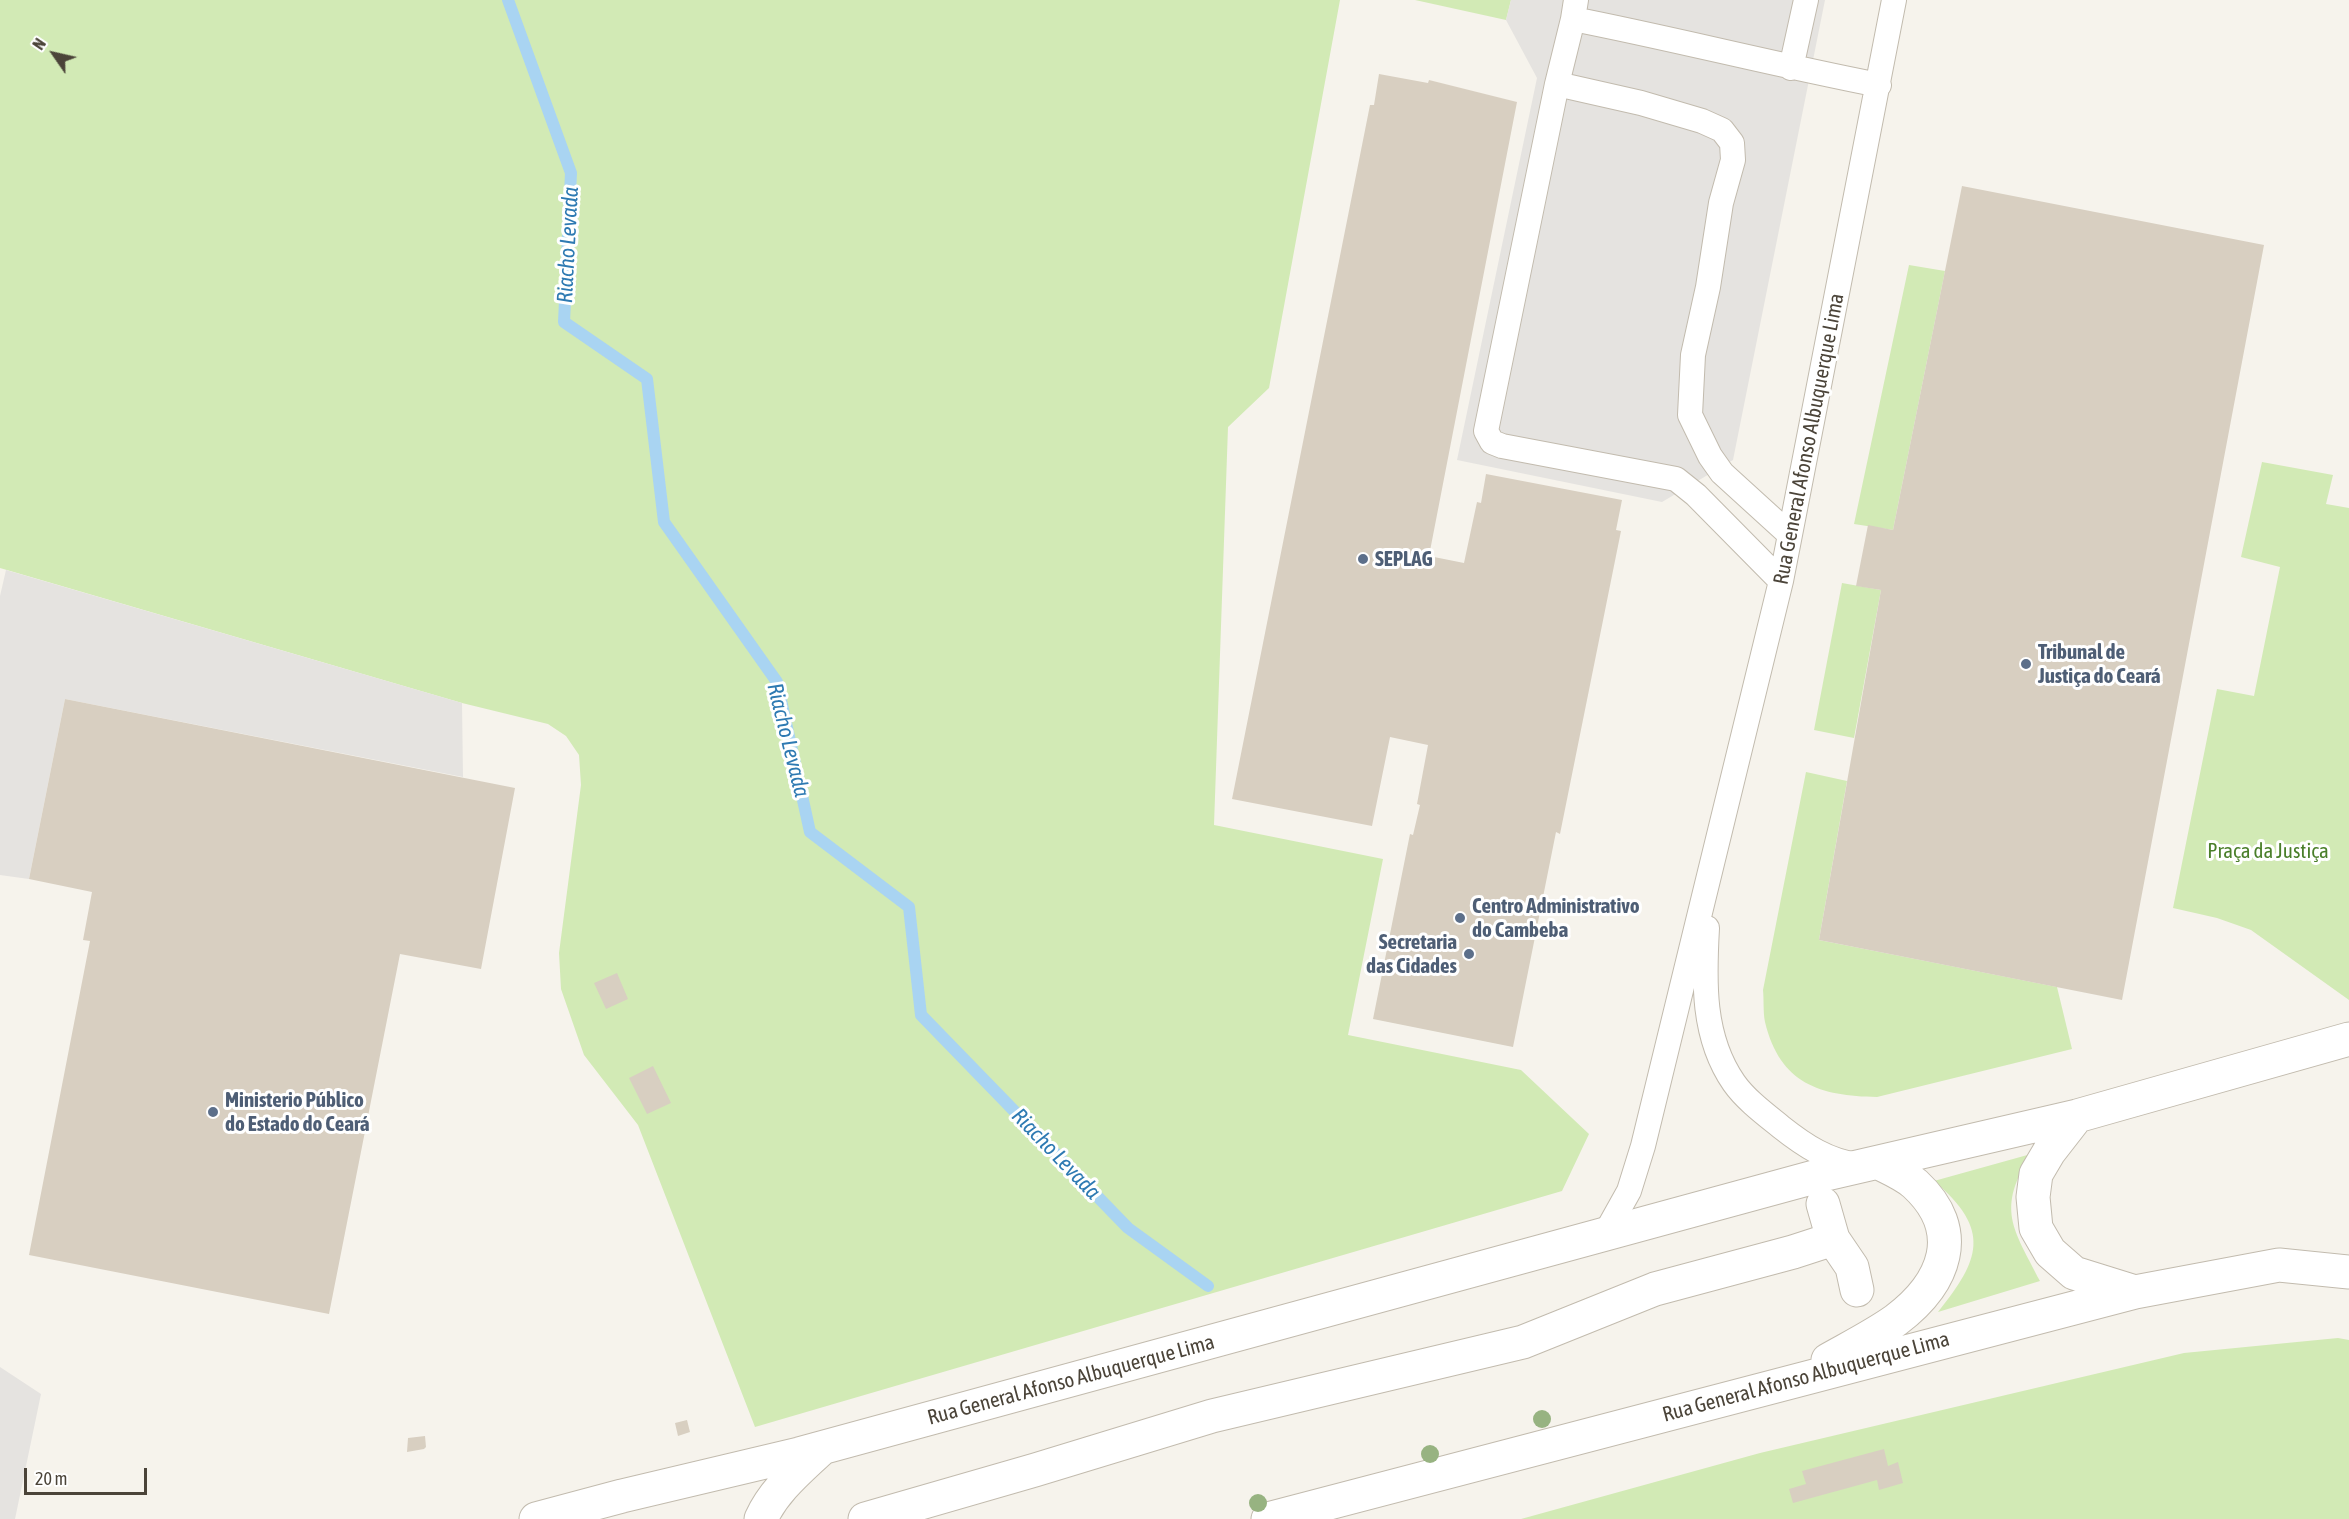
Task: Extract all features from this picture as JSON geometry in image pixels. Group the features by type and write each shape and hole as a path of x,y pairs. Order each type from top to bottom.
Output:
{"street":[{"name":"Rua General Afonso Albuquerque Lima","path":"536,1519 823,1448 1818,1176 1874,1165 2077,1116 2349,1039"},
{"path":"2077,1116 2049,1152 2036,1174 2033,1197 2036,1228 2050,1251 2074,1273 2135,1292"},
{"path":"1796,1380 1897,1320 1934,1283 1943,1263 1945,1237 1938,1212 1915,1184 1874,1165"},
{"path":"1823,1204 1833,1239 1852,1268 1857,1290"},
{"path":"865,1519 1212,1416 1523,1342 1655,1289 1833,1239"},
{"name":"Rua General Afonso Albuquerque Lima","path":"1268,1519 2135,1292 2279,1265 2349,1272"},
{"path":"761,1519 785,1483 823,1448"}],"lane":[{"path":"1791,68 1806,0"},
{"name":"Rua General Afonso Albuquerque Lima","path":"1605,1234 1629,1191 1643,1146 1781,581 1894,0"},
{"path":"1781,581 1696,495 1676,480 1502,446 1492,442 1486,430 1574,9 1791,68 1879,85"},
{"path":"1557,84 1641,103 1702,121 1722,130 1732,143 1733,160 1721,203 1708,287 1693,355 1689,415 1710,456 1722,473 1789,534"},
{"name":"Rua General Afonso Albuquerque Lima","path":"1709,874 1704,984 1711,1034 1719,1056 1735,1084 1755,1105 1792,1135 1825,1157 1845,1163 1874,1165"}],"green space":[{"path":"0,0 1340,0 1269,388 1228,427 1214,825 1383,859 1348,1035 1521,1070 1589,1134 1562,1191 755,1427 638,1125 584,1055 561,989 559,953 581,785 579,755 566,736 548,724 462,703 0,568"},
{"path":"1415,0 1511,0 1506,20"},
{"path":"1909,265 1945,271 1893,530 1854,524"},
{"name":"Praça da Justiça","path":"2262,462 2333,475 2326,504 2349,508 2349,1000 2251,930 2217,918 2173,908 2217,689 2254,696 2280,567 2241,557"},
{"path":"1842,583 1881,590 1854,738 1814,730"},
{"path":"1806,772 1847,781 1819,940 2057,987 2072,1049 1877,1097 1838,1094 1820,1089 1792,1073 1781,1060 1772,1043 1765,1022 1763,990"},
{"path":"2031,1154 2020,1173 2011,1205 2016,1232 2040,1281 1938,1312 1963,1276 1974,1245 1972,1230 1965,1215 1953,1199 1934,1181"},
{"path":"2338,1338 2349,1340 2349,1519 1521,1519 1760,1453 2184,1353"}],"shaded area":[{"path":"1511,0 1825,0 1733,460 1662,502 1457,460 1537,78 1506,20"},
{"path":"6,570 462,703 463,777 65,699 29,879 0,875 0,596"},
{"path":"0,1367 41,1394 15,1519 0,1519"}],"building":[{"name":"SEPLAG","path":"1379,74 1428,83 1429,80 1517,102 1429,556 1464,563 1477,502 1481,503 1486,474 1622,500 1616,530 1621,531 1560,834 1556,832 1513,1047 1373,1019 1410,834 1413,835 1420,805 1417,804 1428,745 1390,737 1372,826 1232,799 1370,105 1374,105"},
{"name":"Tribunal de Justiça do Ceará","path":"1962,186 2264,245 2122,1000 1819,940 1881,590 1856,586 1868,525 1893,530"},
{"name":"Ministerio Público do Estado do Ceará","path":"65,699 515,788 481,969 400,954 329,1314 29,1255 90,941 83,940 92,892 29,879"},
{"path":"617,973 628,999 606,1009 594,983"},
{"path":"653,1066 671,1103 647,1114 629,1078"},
{"path":"687,1420 690,1432 678,1436 675,1423"},
{"path":"425,1436 426,1447 424,1449 407,1452 408,1438"},
{"path":"1884,1449 1888,1466 1898,1462 1903,1483 1879,1490 1877,1480 1793,1503 1789,1489 1806,1484 1802,1471"}],"waterway":[{"name":"Riacho Levada","path":"508,0 571,173 564,322 647,379 664,522 777,682 810,832 909,907 921,1015 1128,1228 1208,1286"}],"place":[{"name":"SEPLAG","path":"1363,559"},
{"name":"Tribunal de Justiça do Ceará","path":"2026,664"},
{"name":"Centro Administrativo do Cambeba","path":"1460,918"},
{"name":"Secretaria das Cidades","path":"1469,954"},
{"name":"Ministerio Público do Estado do Ceará","path":"213,1112"}]}
